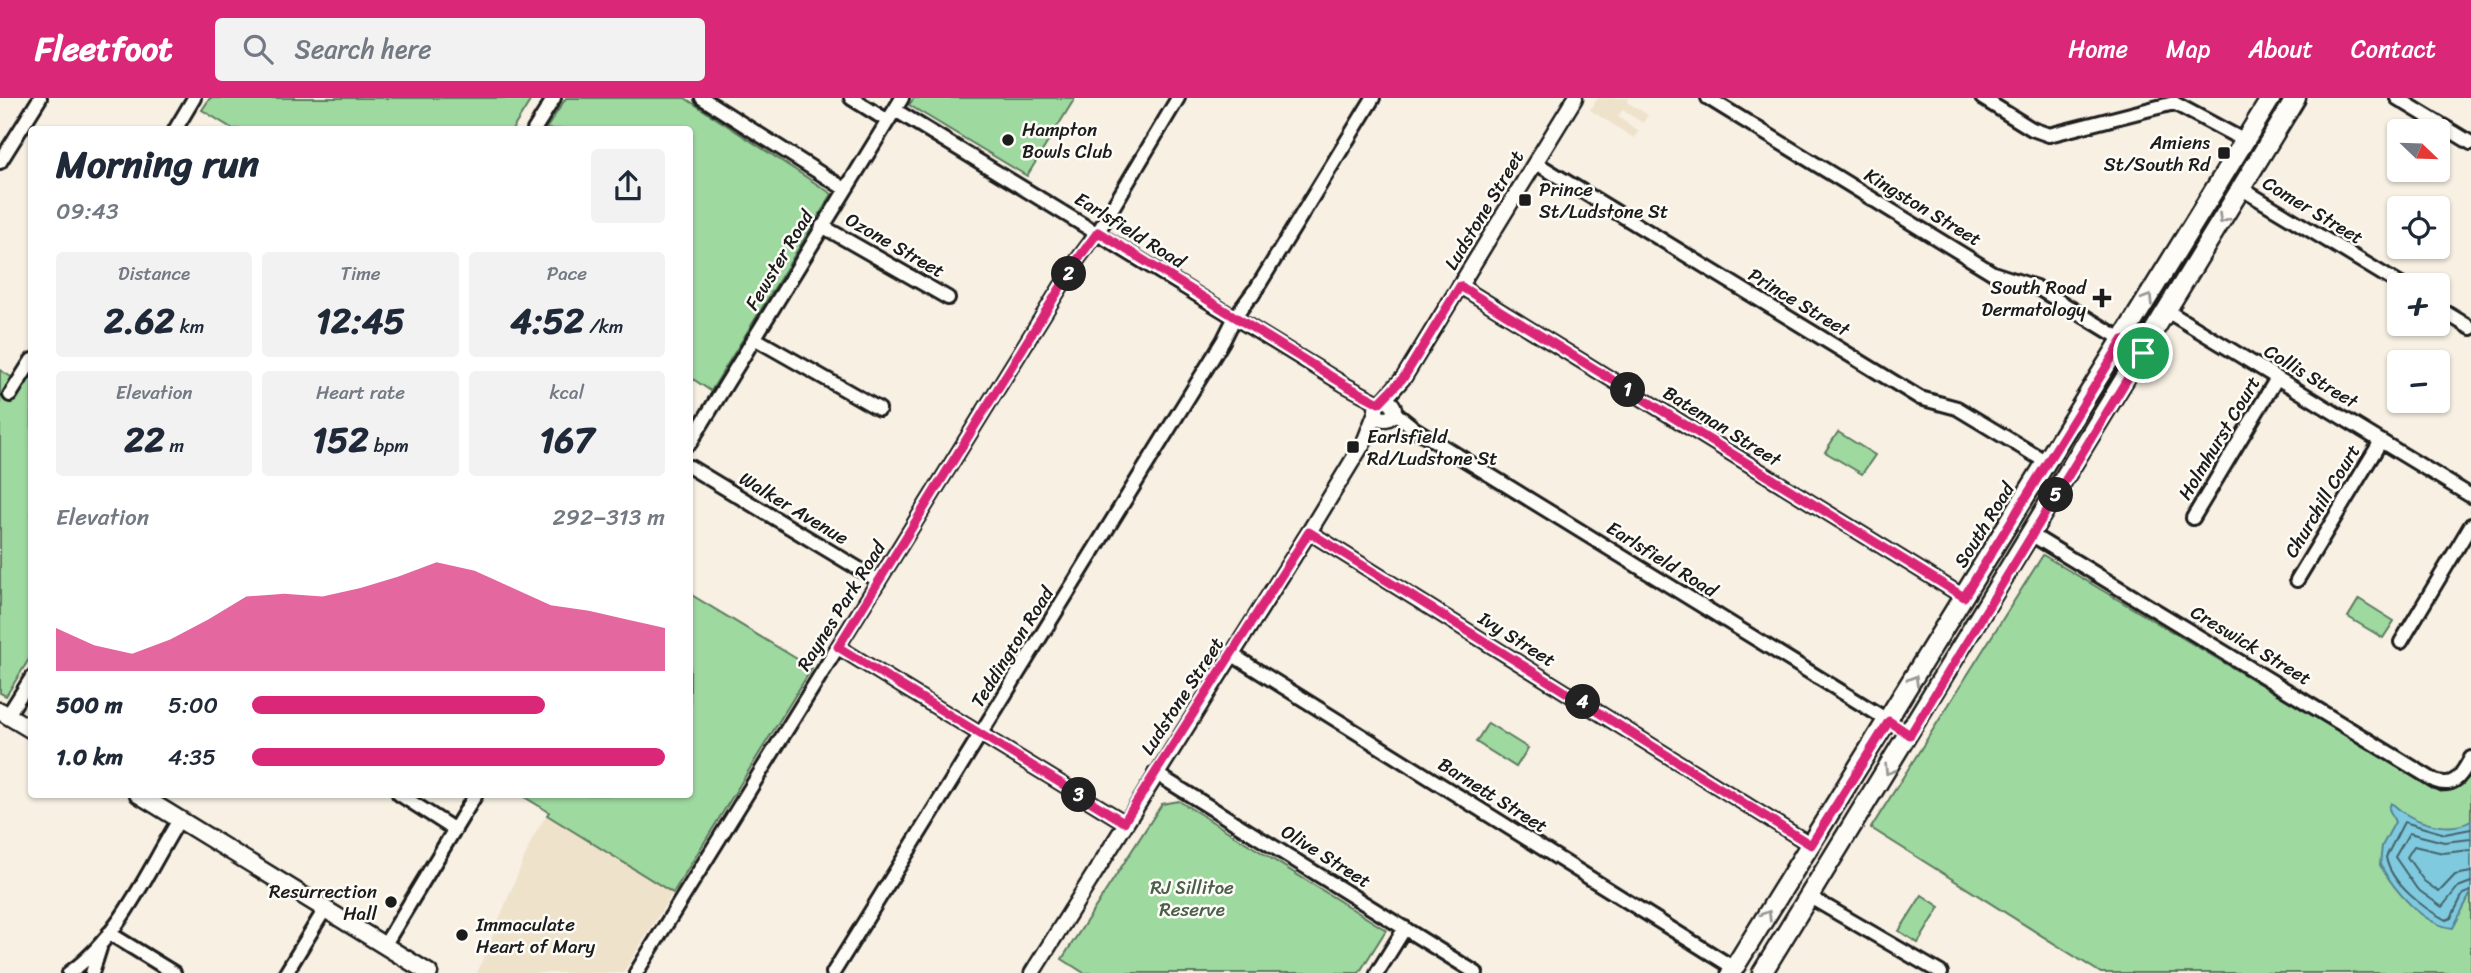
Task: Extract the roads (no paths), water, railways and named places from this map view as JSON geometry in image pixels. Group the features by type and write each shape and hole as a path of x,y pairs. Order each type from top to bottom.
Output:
{"main road":[{"name":"South Road","path":"1733,970 2271,98"},
{"path":"1762,973 1910,735 2296,98"},
{"path":"2123,340 2143,353"},
{"path":"4,713 28,728"},
{"path":"1889,721 1910,735"},
{"path":"144,798 429,973"}],"street":[{"path":"0,162 40,98"},
{"path":"177,126 194,98"},
{"path":"536,126 554,98"},
{"path":"702,98 845,189"},
{"name":"Earlsfield Road","path":"851,98 891,115 1096,231 1889,721"},
{"name":"Fewster Road","path":"693,438 902,98"},
{"name":"Raynes Park Road","path":"636,973 1178,98"},
{"name":"Teddington Road","path":"833,973 1373,98"},
{"name":"Ludstone Street","path":"1032,973 1124,822 1385,410 1575,98"},
{"name":"Kingston Street","path":"1708,98 1997,275 2036,287 2123,340"},
{"path":"1982,98 2032,129 2049,135 2175,103 2245,141"},
{"path":"2397,98 2471,143"},
{"name":"Prince Street","path":"1536,163 1920,398 1957,408 2048,463"},
{"name":"Comer Street","path":"2242,189 2387,277"},
{"name":"Ozone Street","path":"822,226 948,298"},
{"name":"Bateman Street","path":"1460,286 1964,597"},
{"name":"Collis Street","path":"2167,311 2471,496"},
{"path":"2450,315 2471,328"},
{"path":"754,338 879,409"},
{"path":"10,395 28,366"},
{"name":"Holmhurst Court","path":"2193,518 2277,379"},
{"name":"Churchill Court","path":"2297,580 2381,441"},
{"name":"Walker Avenue","path":"693,469 879,581"},
{"path":"2401,642 2471,525"},
{"name":"Ivy Street","path":"1309,532 1811,845"},
{"name":"Creswick Street","path":"2032,535 2435,781 2451,784 2471,758"},
{"path":"838,647 1124,822"},
{"name":"Barnett Street","path":"1231,654 1733,970"},
{"path":"4,713 28,682"},
{"name":"Olive Street","path":"1156,773 1476,973"},
{"path":"405,798 455,830"},
{"path":"384,946 474,798"},
{"path":"92,973 105,939 179,820"},
{"path":"1810,897 1941,973"},
{"path":"286,973 325,909"},
{"path":"1377,973 1405,928"},
{"path":"72,972 105,939"},
{"path":"105,939 174,973"}],"water":[{"path":"2391,803 2402,812 2429,824 2455,826 2471,821 2471,893 2453,928 2430,920 2420,913 2401,895 2380,865 2382,846 2395,822 2389,809"}],"place":[{"name":"Hampton Bowls Club","path":"1008,140"},
{"name":"Amiens St/South Rd","path":"2224,153"},
{"name":"Prince St/Ludstone St","path":"1525,200"},
{"name":"South Road Dermatology","path":"2102,298"},
{"name":"Earlsfield Rd/Ludstone St","path":"1353,447"},
{"name":"Resurrection Hall","path":"391,902"},
{"name":"Immaculate Heart of Mary","path":"462,935"}],"park label":[{"name":"RJ Sillitoe Reserve","path":"1192,898"}]}
